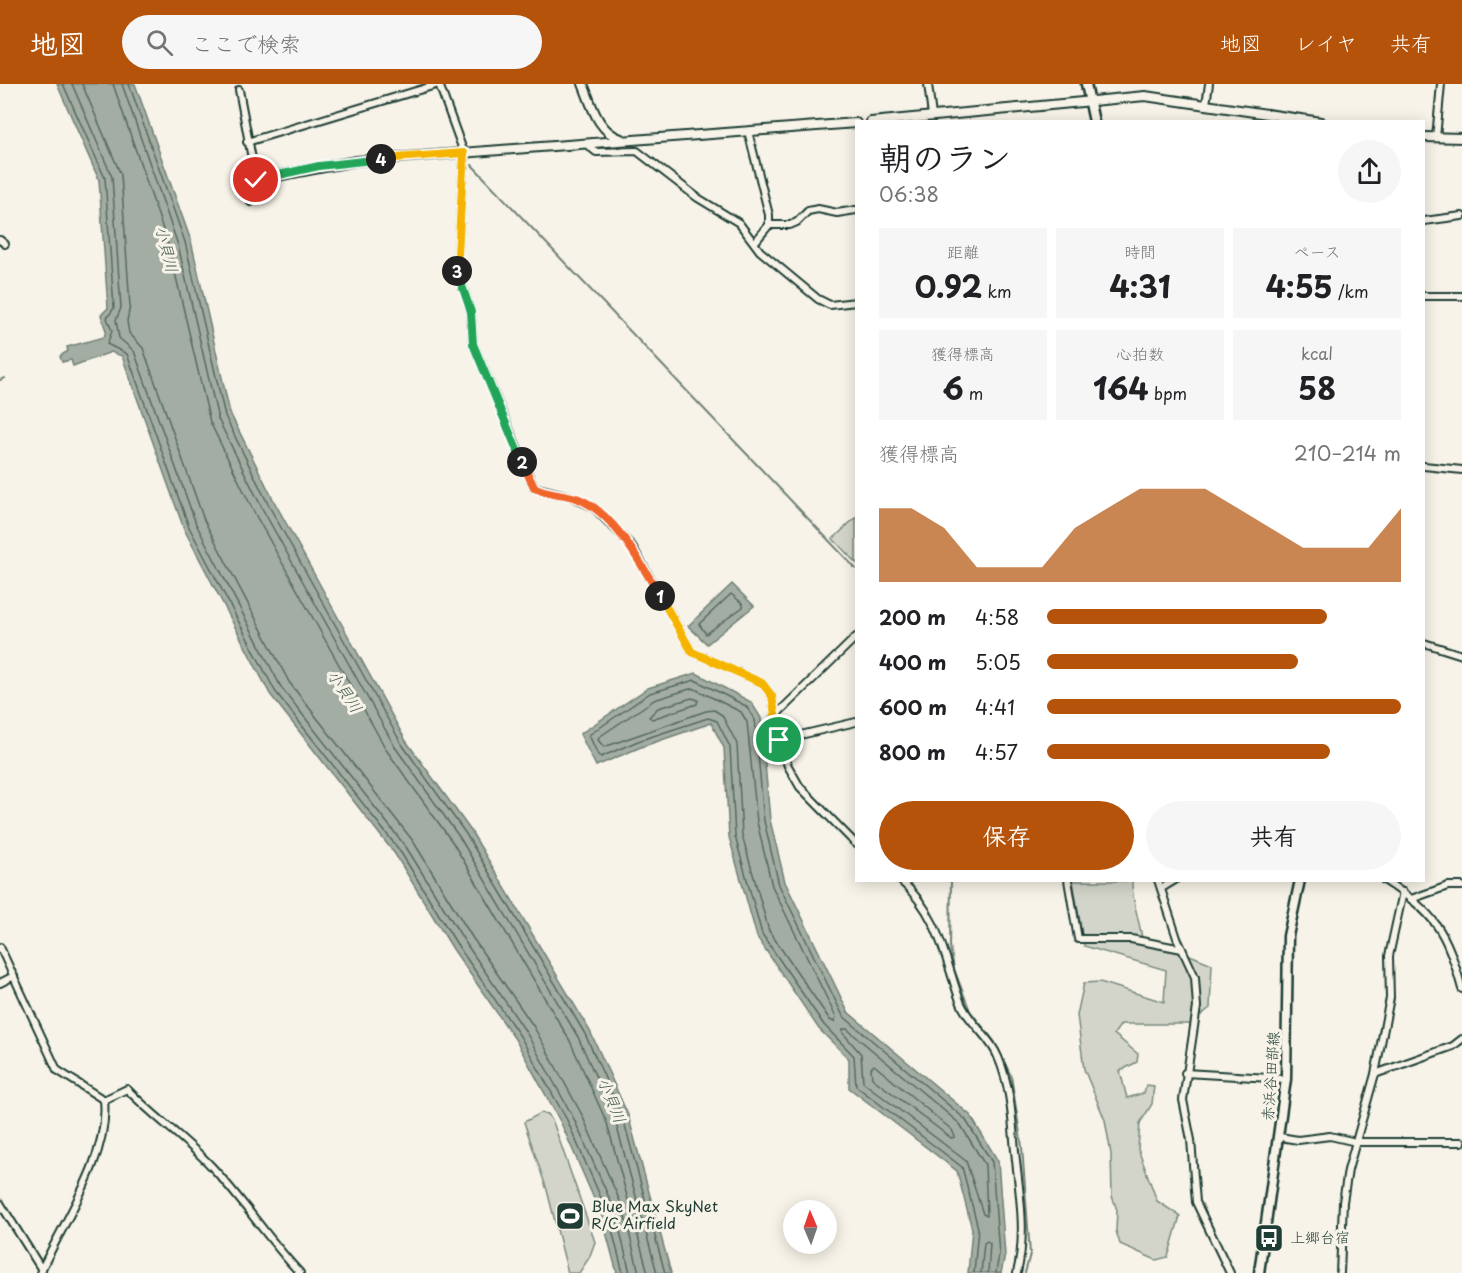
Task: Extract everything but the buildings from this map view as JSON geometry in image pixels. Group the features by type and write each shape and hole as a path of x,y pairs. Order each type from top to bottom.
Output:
{"main road":[{"path":"1086,84 1094,120"},
{"name":"赤浜谷田部線","path":"1259,1273 1280,1137 1286,1079 1288,936 1300,882"}],"street":[{"path":"247,141 439,84 464,153 457,269 471,312 473,344 534,487 570,496 593,507 632,546 692,652 762,683 772,696 777,714 779,740 788,766 800,787 855,843"},
{"path":"583,84 598,122 613,136 625,140"},
{"path":"928,84 932,116"},
{"path":"1206,104 1209,84"},
{"path":"1436,138 1441,84"},
{"path":"239,90 256,180 251,202"},
{"path":"897,120 1146,96 1308,120"},
{"path":"256,180 356,161 855,123"},
{"path":"748,131 767,201 769,225 755,242"},
{"path":"1425,137 1462,138"},
{"path":"585,143 596,153 637,151 698,198 739,223 776,265 818,299 830,304 855,302"},
{"path":"769,225 790,225 797,222 808,211 818,209 837,213 855,210"},
{"path":"1425,221 1462,216"},
{"path":"1425,297 1462,296"},
{"path":"1425,466 1462,470"},
{"path":"777,714 855,639"},
{"path":"1425,643 1462,655"},
{"path":"779,740 855,722"},
{"path":"902,882 921,902 940,933 961,1004 971,1022 998,1054 1007,1083 1022,1210 1022,1252 1017,1273"},
{"path":"1068,882 1078,939 1131,939 1182,948"},
{"path":"1159,882 1182,948 1195,977 1197,1007 1194,1038 1185,1073 1183,1100 1191,1140 1196,1202 1203,1222 1230,1273"},
{"path":"1162,888 1172,882"},
{"path":"1395,884 1437,923 1445,937 1462,989"},
{"path":"1411,899 1448,886 1462,886"},
{"path":"1340,1273 1343,1202 1356,1142 1375,1074 1390,998 1389,956 1403,892"},
{"path":"0,947 57,1070 104,1100"},
{"path":"0,983 14,976"},
{"path":"1375,1074 1453,1046 1462,1039"},
{"path":"1185,1073 1286,1079"},
{"path":"104,1100 127,1089 212,1167 227,1188 238,1194 255,1222 300,1273"},
{"path":"41,1271 88,1174 102,1132 105,1115 104,1100"},
{"path":"1280,1137 1298,1140 1330,1136 1356,1142 1462,1142"},
{"path":"0,1203 41,1271"}],"shaded area":[{"path":"855,518 855,562 833,539"},
{"path":"1073,882 1132,882 1143,945 1180,951 1212,964 1210,1008 1190,1024 1121,1024 1114,1034 1138,1054 1137,1062 1120,1071 1127,1098 1144,1093 1146,1085 1154,1086 1152,1104 1140,1123 1138,1149 1157,1201 1180,1216 1168,1257 1156,1260 1120,1244 1116,1231 1117,1210 1112,1196 1111,1154 1105,1120 1084,1069 1077,1015 1084,983 1100,982 1164,1002 1166,970 1084,946"},
{"name":"Blue Max SkyNet R/C Airfield","path":"541,1113 548,1114 553,1122 595,1242 589,1258 579,1273 568,1273 547,1190 524,1122"}],"water":[{"name":"小貝川","path":"57,84 135,84 191,241 230,413 275,503 406,741 471,831 590,1031 628,1115 671,1273 617,1273 602,1217 585,1178 561,1123 515,1039 453,949 395,854 270,694 184,529 122,356 111,352 73,366 71,360 62,362 60,356 68,351 67,347 104,337 106,331 101,315 108,308 99,180"},
{"path":"732,584 754,606 707,644 688,626"},
{"path":"696,673 751,702 761,718 770,820 785,882 848,1012 970,1115 998,1161 1005,1255 1001,1273 968,1273 972,1229 957,1171 849,1088 849,1059 819,1029 757,937 729,837 724,748 711,723 641,747 596,766 580,734 648,688"}],"waterway":[{"path":"472,165 855,568"},
{"path":"0,380 5,378"},
{"path":"951,882 950,946 954,969 970,1011 994,1041 1011,1076 1022,1147 1030,1254 1025,1273"}],"place":[{"name":"Blue Max SkyNet R/C Airfield","path":"570,1216"},
{"name":"上郷台宿","path":"1269,1238"}],"route":[{"path":"256,180 319,166 356,161 464,153 457,269 471,312 473,344 534,487 541,491 570,496 593,507 632,546 692,652 753,678 762,683 772,696 777,714 779,740"}]}
